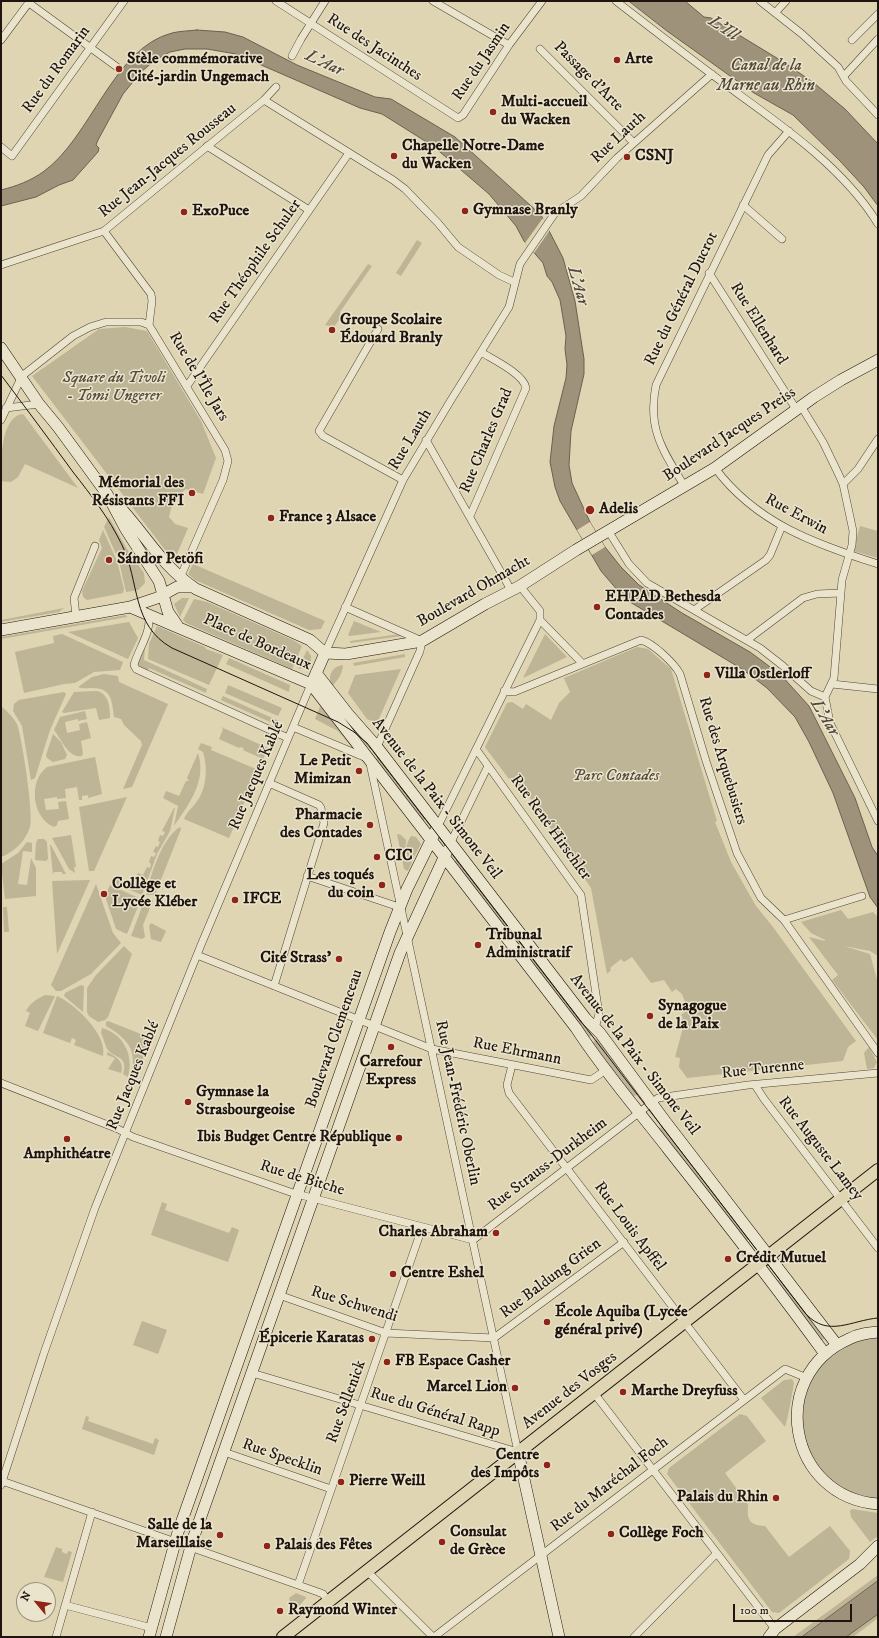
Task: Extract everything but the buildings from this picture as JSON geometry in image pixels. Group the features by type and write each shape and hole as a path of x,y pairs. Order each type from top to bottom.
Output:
{"main road":[{"path":"1,348 22,376 39,404 58,427 107,494 124,528 159,581 164,594 130,607 1,630"},
{"name":"Boulevard Jacques Preiss","path":"586,545 716,468 799,408 841,380 878,360"},
{"name":"Place de Bordeaux","path":"107,494 131,519 164,562 180,578 196,589"},
{"name":"Boulevard Ohmacht","path":"325,653 346,654 422,641 516,588 586,545"},
{"name":"Place de Bordeaux","path":"184,585 196,589 310,640 325,653 311,684 178,626 168,612 164,594 172,589 184,585"},
{"path":"130,607 178,626"},
{"name":"Avenue de la Paix - Simone Veil","path":"316,673 336,700 377,747 451,842 586,1020 595,1028 837,1345"},
{"name":"Avenue de la Paix - Simone Veil","path":"311,684 576,1028 606,1070 758,1264 825,1354"},
{"name":"Boulevard Clemenceau","path":"151,1632 175,1542 399,907 438,826"},
{"name":"Boulevard Clemenceau","path":"166,1637 190,1548 406,936 451,842"},
{"name":"Avenue des Vosges","path":"283,1637 878,1170"},
{"path":"878,1332 858,1335 837,1345 825,1354 807,1378 799,1400 797,1421 800,1442 809,1462 821,1478 836,1491 855,1500 878,1504"},
{"path":"236,1367 252,1373"},
{"path":"518,1452 559,1637"},
{"path":"772,1633 860,1564 878,1546"}],"street":[{"name":"Rue du Romarin","path":"1,147 12,156 124,1"},
{"name":"Rue des Jacinthes","path":"276,1 458,118"},
{"path":"292,56 325,1"},
{"path":"433,1 509,45"},
{"name":"Rue du Jasmin","path":"458,118 463,115 509,45 542,1"},
{"path":"616,1 712,74 770,115 852,187 878,224"},
{"path":"760,1 838,67 846,81 878,114"},
{"path":"775,13 786,1"},
{"path":"1,40 30,2 117,67"},
{"path":"852,40 878,14"},
{"path":"844,76 878,39"},
{"name":"Passage d'Arte","path":"540,49 633,142"},
{"name":"Rue Lauth","path":"325,653 403,480 426,440 509,308 513,297 514,282 520,264 530,249 547,224 560,209 581,196 633,142 712,74"},
{"name":"Rue Jean-Jacques Rousseau","path":"1,265 104,231 264,100 276,87"},
{"path":"264,100 393,180 405,189 438,223 458,247 499,275 514,282"},
{"name":"Rue du Général Ducrot","path":"685,487 663,452 658,439 653,418 653,398 662,370 768,155 789,132"},
{"path":"207,146 309,210"},
{"name":"Rue Théophile Schuler","path":"187,386 349,153"},
{"path":"743,205 782,239"},
{"path":"104,231 151,294 152,301 149,325"},
{"name":"Rue Ellenhard","path":"709,274 826,446 843,484 853,531 840,594 832,684"},
{"name":"Rue de l'Île Jars","path":"22,376 73,336 90,327 114,322 141,322 149,325 225,450 228,461 223,480 180,578"},
{"path":"378,329 319,430 323,436 403,480"},
{"name":"Rue Charles Grad","path":"470,516 526,388 519,376 481,352"},
{"path":"1,420 22,376"},
{"path":"6,408 39,404"},
{"path":"843,484 858,469 878,439"},
{"path":"426,440 504,578 540,612 540,620 438,826"},
{"name":"Rue Erwin","path":"716,468 729,486 764,516 782,526 849,555 878,564"},
{"path":"694,610 766,560 770,555 782,526"},
{"path":"604,534 641,577 661,592 747,640 775,660 810,691 824,697"},
{"path":"76,616 74,598 95,546"},
{"path":"747,640 803,598 817,594 840,594"},
{"path":"345,607 422,641 420,651 377,747"},
{"path":"148,613 149,627 134,665 136,670 288,738"},
{"path":"540,620 582,663"},
{"name":"Rue des Arquebusiers","path":"504,691 514,692 641,640 650,644 675,666 680,674 708,768 737,853 764,902 784,920 878,1053"},
{"name":"Rue Jacques Kablé","path":"2,1483 44,1353 95,1208 197,955 268,783 311,684"},
{"path":"878,689 832,684 824,697 830,723 878,821"},
{"path":"293,727 369,759"},
{"name":"Rue René Hirschler","path":"476,749 580,895 599,1014 595,1028"},
{"name":"Rue Jean-Frédéric Oberlin","path":"369,759 399,907 432,1049 518,1452"},
{"path":"451,842 488,766"},
{"path":"268,783 315,803 321,808 324,819 323,828 274,986"},
{"path":"307,876 399,907"},
{"path":"784,920 862,896"},
{"name":"Rue Ehrmann","path":"197,955 432,1049 512,1066 591,1080 606,1070"},
{"name":"Rue Louis Apffel","path":"512,1066 507,1086 509,1093 744,1400"},
{"name":"Rue Turenne","path":"640,1113 652,1103 664,1097 755,1085 878,1073"},
{"name":"Rue de Bitche","path":"1,1083 126,1133 297,1194 422,1228 473,1240"},
{"name":"Rue Auguste Lamey","path":"755,1085 764,1099 878,1248"},
{"name":"Rue Strauss-Durkheim","path":"473,1240 640,1113"},
{"name":"Rue Sellenick","path":"298,1585 422,1228"},
{"name":"Rue Baldung Grien","path":"494,1338 624,1242"},
{"name":"Rue Schwendi","path":"279,1295 386,1333 494,1338"},
{"name":"Rue du Maréchal Foch","path":"434,1637 785,1369 807,1378"},
{"name":"Rue du Général Rapp","path":"252,1373 518,1452"},
{"path":"594,1393 716,1554 772,1633"},
{"name":"Rue Specklin","path":"224,1452 331,1489"},
{"path":"2,1483 92,1512 323,1594 328,1601"},
{"path":"56,1637 92,1512"},
{"path":"634,1637 716,1554"},
{"path":"367,1571 434,1637"},
{"path":"65,1605 151,1632"}],"green space":[{"path":"417,240 422,243 401,276 396,273"},
{"path":"368,264 372,266 340,312 341,317 334,327 325,325"},
{"name":"Square du Tivoli - Tomi Ungerer","path":"125,327 147,331 201,421 216,458 203,494 186,489 173,500 169,517 175,524 188,528 177,554 169,555 32,376 99,329"},
{"path":"22,414 78,488 25,464 18,477 11,482 1,481 3,442 6,432 9,424 15,417"},
{"path":"109,517 127,549 144,573 145,583 138,590 126,592 119,561 104,527"},
{"path":"860,526 878,531 878,558 853,551"},
{"path":"103,530 117,561 124,589 123,593 87,600 83,597 82,591 102,548 99,540"},
{"path":"193,564 325,621 321,629 309,630 195,580 188,574"},
{"path":"182,598 189,598 180,617 174,604"},
{"path":"194,599 207,602 293,640 302,646 292,669 186,623 183,620"},
{"path":"64,608 59,612 1,622 1,620"},
{"path":"126,615 127,617 1,639 1,637"},
{"path":"354,621 381,632 350,636 348,635"},
{"path":"129,622 138,638 128,659 68,632"},
{"path":"157,626 205,647 206,649 223,655 209,685 148,659 149,644"},
{"path":"62,634 123,662 120,670 94,672 75,683 24,693 15,652 54,643 53,636"},
{"path":"400,634 402,636 350,643 350,641"},
{"path":"545,634 567,657 523,678"},
{"path":"145,646 144,660 207,689 206,693 149,668 146,673 140,669 137,662"},
{"name":"Parc Contades","path":"637,647 648,649 671,669 717,821 715,822 731,862 756,906 856,1041 848,1047 843,1061 687,1078 679,1067 680,1058 675,1057 684,1024 680,1021 683,1018 681,1015 686,1011 681,1005 685,1002 682,994 676,989 672,992 664,980 651,983 632,957 624,962 621,959 610,968 611,970 607,974 591,888 524,789 518,791 485,747 507,703 512,702 523,709 526,704 551,720 559,703 570,692 564,678"},
{"path":"307,650 311,656 311,664 308,667 298,669"},
{"path":"405,654 405,657 354,666 353,663"},
{"path":"229,658 290,685 289,692 226,664"},
{"path":"343,665 339,677 331,687 331,673 339,666"},
{"path":"401,669 377,723 367,719 348,693 355,675"},
{"path":"104,674 118,676 119,682 168,704 132,787 123,789 142,745 141,741 124,725 121,719 114,717 111,700 106,692 97,688 78,687 92,677"},
{"path":"228,685 282,708 278,716 225,693"},
{"path":"97,691 104,695 108,702 110,718 99,720 96,708 64,713 62,712 74,692"},
{"path":"64,692 66,694 50,730 35,778 31,780 22,726 13,711 14,704 19,700"},
{"path":"223,696 279,721 277,725 221,700"},
{"path":"321,704 357,747 355,751 338,731 315,719"},
{"path":"1,706 10,714 17,724 27,776 31,820 28,832 22,842 15,849 1,857"},
{"path":"85,711 87,719 78,721 78,719 65,722 67,733 80,730 79,724 87,722 91,738 81,741 83,753 82,756 77,756 69,751 54,730 60,717"},
{"path":"221,727 268,748 229,838 184,819 199,798 204,786 206,765 203,752 198,749 201,743 212,747 211,750 256,769 261,758 243,750 244,748 239,748 219,739 223,729"},
{"path":"53,734 61,742 67,755 65,759 53,762 47,758 46,755"},
{"path":"198,753 200,773 198,783 191,801 174,826 178,806 163,798 166,791 179,796 186,781 189,781 187,778"},
{"path":"379,756 426,816 423,823 375,760"},
{"path":"95,757 102,794 88,798 88,795 82,796 82,800 79,800 77,787 65,789 66,798 57,799 57,797 44,799 46,810 59,809 58,802 66,801 69,819 58,821 57,825 54,827 41,816 37,808 35,790 41,773 47,767"},
{"path":"127,797 94,871 89,871 79,807"},
{"path":"174,808 170,831 157,854 142,895 111,882 113,877 121,877 119,881 131,884 133,880 140,883 142,879 136,877 138,873 143,875 147,867 150,868 151,864 149,862 151,856 154,857 156,853 153,852 156,846 158,847 160,835 163,836 165,832 162,831"},
{"path":"180,827 181,829 155,895 146,895 154,868 162,849 167,840"},
{"path":"397,834 401,835 406,840 406,854 412,862 408,871 404,869"},
{"path":"71,835 76,867 74,867 75,873 69,869 52,838"},
{"path":"411,836 416,837 421,844 412,861 406,852"},
{"path":"38,839 44,839 47,842 48,859 46,861 35,860 36,843"},
{"path":"27,842 32,843 32,852 23,851 18,884 27,885 31,858 36,868 36,896 5,899 1,864 18,853"},
{"path":"50,845 66,874 62,874 62,872 54,872 53,875"},
{"path":"457,858 592,1035 588,1038 454,863"},
{"path":"90,880 57,954 52,881"},
{"path":"96,884 113,933 121,943 91,974 61,991 56,991 51,985"},
{"path":"110,885 141,899 127,934 116,929 105,896"},
{"path":"145,899 153,900 143,925 145,937 142,939 131,936"},
{"path":"3,907 7,907 9,932 4,932"},
{"path":"841,910 848,919 873,912 878,917 878,956 870,951 844,946 870,954 878,983 878,1040 832,980 838,975 809,937 825,940 811,933 801,922"},
{"path":"151,923 166,931 161,942 151,939 149,926"},
{"path":"124,946 132,954 108,1017 105,1020 98,1022 89,1016 87,1012 87,988 96,975"},
{"path":"81,985 84,986 83,1012 64,996 65,993"},
{"path":"45,995 55,996 38,1031 25,1026 30,1013 26,1011 34,1002"},
{"path":"57,996 81,1013 89,1021 100,1039 103,1048 103,1056 74,1045 76,1040 72,1038 70,1043 43,1033"},
{"path":"108,1021 151,1038 128,1097 124,1096 131,1074 133,1056 125,1040 106,1026 106,1022"},
{"path":"102,1028 116,1035 126,1047 130,1061 128,1077 123,1074 124,1064 120,1058 107,1049 101,1033"},
{"path":"597,1039 638,1094 633,1097 592,1043"},
{"path":"869,1047 877,1062 874,1068 867,1069 864,1053"},
{"path":"107,1052 114,1055 121,1063 121,1073 108,1069 115,1058 107,1055"},
{"path":"663,1126 749,1239 745,1242 658,1129"},
{"path":"162,1202 167,1204 165,1210 229,1233 232,1227 239,1230 228,1262 151,1235"},
{"path":"780,1279 825,1338 821,1341 776,1282"},
{"path":"142,1321 167,1330 158,1354 133,1345"},
{"path":"878,1336 878,1500 850,1493 828,1479 807,1449 801,1421 802,1410 810,1381 821,1364 855,1341"},
{"path":"792,1379 794,1383 785,1427 761,1398 784,1380"},
{"path":"740,1414 747,1416 766,1441 725,1473 748,1504 748,1517 752,1523 765,1526 789,1557 830,1526 850,1551 849,1559 779,1613 772,1612 667,1474 669,1468"},
{"path":"86,1416 89,1417 88,1421 153,1444 155,1438 159,1440 154,1455 82,1429"},
{"path":"852,1509 878,1513 878,1536 870,1542 851,1517 850,1511"},
{"path":"56,1547 62,1549 62,1552 67,1554 68,1551 72,1552 63,1582 44,1577"},
{"path":"878,1575 878,1581 802,1637 793,1637"},
{"path":"296,1593 306,1598 293,1613 289,1598"},
{"path":"878,1614 878,1618 853,1637 846,1637"}],"water":[{"name":"Canal de la Marne au Rhin","path":"629,1 685,1 704,17 711,18 785,63 814,83 845,109 878,144 878,206 864,187 840,161 793,115 754,93 667,31"},
{"path":"197,30 225,32 243,37 297,65 375,97 391,99 455,137 541,215 563,258 575,301 584,359 584,374 571,431 569,465 572,483 590,522 605,547 621,567 639,585 682,613 750,652 781,675 809,706 855,798 872,847 878,856 878,908 870,897 833,793 809,742 795,717 767,688 742,669 625,599 601,571 560,501 555,487 550,462 554,426 566,378 567,365 565,349 566,336 560,300 552,282 547,276 543,263 524,241 516,226 489,194 433,146 382,114 360,108 236,54 207,49 185,49 170,52 155,60 141,72 123,94 98,140 96,145 99,148 98,152 73,180 59,185 36,197 1,206 1,190 18,185 33,178 43,172 60,157 75,138 103,95 134,56 151,42 172,33"},
{"path":"878,1581 878,1614 846,1637 802,1637"}],"pier":[{"path":"543,218 550,230 534,253 525,243"},
{"path":"590,522 605,547 592,555 577,530"}],"tram line":[{"path":"1,375 106,516 128,559 138,602 143,615 149,627 159,638 172,648 338,722 354,732 367,743 806,1314 814,1321 823,1325 832,1326 840,1326 878,1318"}],"place":[{"name":"Arte","path":"617,60"},
{"name":"Stèle commémorative Cité-jardin Ungemach","path":"119,69"},
{"name":"Multi-accueil du Wacken","path":"493,112"},
{"name":"Chapelle Notre-Dame du Wacken","path":"394,156"},
{"name":"CSNJ","path":"627,157"},
{"name":"Gymnase Branly","path":"465,211"},
{"name":"ExoPuce","path":"184,212"},
{"name":"Groupe Scolaire Édouard Branly","path":"332,330"},
{"name":"Mémorial des Résistants FFI","path":"192,493"},
{"name":"Adelis","path":"590,510"},
{"name":"France 3 Alsace","path":"271,518"},
{"name":"Sándor Petöfi","path":"109,560"},
{"name":"EHPAD Bethesda Contades","path":"597,607"},
{"name":"Villa Ostlerloff","path":"707,675"},
{"name":"Le Petit Mimizan","path":"359,771"},
{"name":"Pharmacie des Contades","path":"370,825"},
{"name":"CIC","path":"377,857"},
{"name":"Les toqués du coin","path":"382,885"},
{"name":"Collège et Lycée Kléber","path":"104,894"},
{"name":"IFCE","path":"235,900"},
{"name":"Tribunal Administratif","path":"478,945"},
{"name":"Cité Strass'","path":"339,959"},
{"name":"Synagogue de la Paix","path":"650,1016"},
{"name":"Carrefour Express","path":"391,1047"},
{"name":"Gymnase la Strasbourgeoise","path":"188,1102"},
{"name":"Ibis Budget Centre République","path":"399,1138"},
{"name":"Amphithéatre","path":"67,1139"},
{"name":"Charles Abraham","path":"496,1233"},
{"name":"Crédit Mutuel","path":"728,1259"},
{"name":"Centre Eshel","path":"393,1274"},
{"name":"École Aquiba (Lycée général privé)","path":"547,1322"},
{"name":"Épicerie Karatas","path":"372,1339"},
{"name":"FB Espace Casher","path":"387,1362"},
{"name":"Marcel Lion","path":"515,1388"},
{"name":"Marthe Dreyfuss","path":"623,1392"},
{"name":"Centre des Impôts","path":"547,1465"},
{"name":"Pierre Weill","path":"341,1482"},
{"name":"Palais du Rhin","path":"776,1498"},
{"name":"Collège Foch","path":"611,1534"},
{"name":"Salle de la Marseillaise","path":"220,1535"},
{"name":"Consulat de Grèce","path":"442,1542"},
{"name":"Palais des Fêtes","path":"267,1546"},
{"name":"Raymond Winter","path":"280,1611"}],"water label":[{"name":"L'Ill","path":"723,29"},
{"name":"L'Aar","path":"324,64"},
{"name":"L'Aar","path":"577,286"},
{"name":"L'Aar","path":"824,718"}]}
